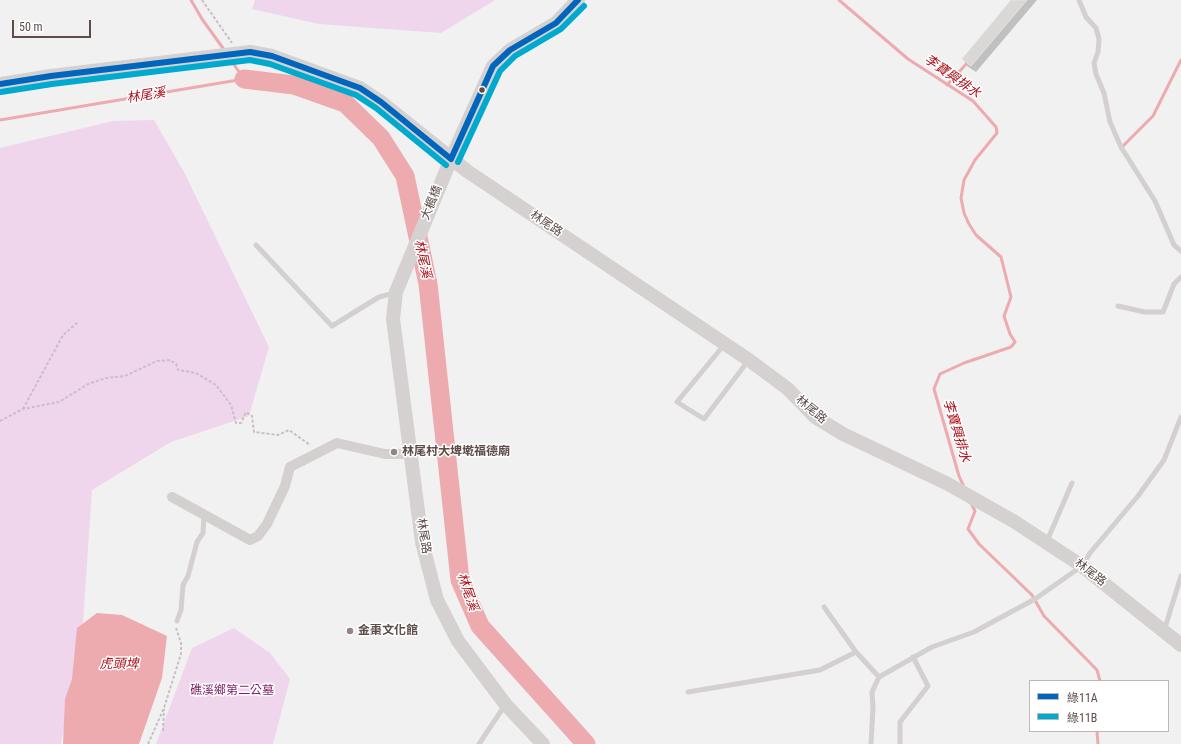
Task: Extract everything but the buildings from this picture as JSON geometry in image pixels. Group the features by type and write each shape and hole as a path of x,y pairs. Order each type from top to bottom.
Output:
{"street":[{"path":"451,159 493,66 510,50 556,23 578,0"},
{"name":"林尾路","path":"0,84 51,76 250,52 272,56 360,88 381,102 451,159 749,360 788,390 815,417 843,434 948,484 1047,542 1082,566 1181,645"},
{"name":"大楓橋","path":"396,292 451,159"},
{"name":"林尾路","path":"396,292 393,319 422,542 438,600 458,640 506,704 543,744"},
{"path":"172,497 250,540 254,539 267,524 285,486 290,467 337,443 385,454 411,454"}],"lane":[{"path":"1079,0 1086,17 1096,28 1099,39 1098,52 1094,63 1096,74 1104,93 1110,122 1121,147 1155,201 1174,245 1181,251"},
{"path":"256,245 332,326 379,297 396,292"},
{"path":"1118,306 1145,312 1163,312 1174,284 1181,277"},
{"path":"725,344 677,402 704,419 749,360"},
{"path":"871,744 873,707 872,692 879,677 932,647 974,632 1035,600 1082,566 1090,553 1138,496 1164,460 1181,417"},
{"path":"1047,542 1072,483"},
{"path":"177,621 181,610 183,585 188,576 197,542 203,533 204,516"},
{"path":"1164,632 1181,576"},
{"path":"824,607 856,652 879,677"},
{"path":"688,692 820,670 856,652"},
{"path":"900,744 900,722 928,686 914,657"},
{"path":"479,744 506,704"}],"path":[{"path":"202,0 239,54"},
{"path":"22,410 63,335 78,322"},
{"path":"0,421 22,410 59,402 88,384 106,378 125,376 157,361 170,360 176,364 178,370 196,373 216,385 231,406 236,423 241,423 246,412 252,416 254,432 278,435 289,430 311,446 330,446"},
{"path":"148,744 164,708 181,654 181,643 176,630 177,621"},
{"path":"163,731 164,708"}],"green space":[{"path":"255,0 495,0 441,33 319,24 252,9"},
{"path":"154,120 184,172 269,347 249,416 171,442 92,490 83,622 61,744 0,744 0,148 113,121"},
{"name":"礁溪鄉第二公墓","path":"234,628 270,653 290,679 273,744 156,744 192,648"}],"water":[{"name":"虎頭埤","path":"97,613 122,615 167,636 162,678 139,744 63,744 65,699 72,679 77,628"}],"waterway":[{"path":"191,0 202,19 225,51"},
{"name":"李寶興排水","path":"839,0 908,59 973,101 996,127 997,133 975,160 964,180 961,198 964,213 976,235 1001,257 1011,297 1004,316 1010,334 1015,342 1011,347 964,363 940,374 934,389 959,476 964,487"},
{"name":"林尾溪","path":"0,120 244,79 230,59"},
{"path":"1121,148 1153,116 1181,60"},
{"path":"947,85 969,61"},
{"name":"林尾溪","path":"244,79 294,85 345,103 381,138 405,176 428,284 460,580 480,626 586,744"},
{"name":"李寶興排水","path":"971,503 975,511 968,529 979,544 1032,595 1044,616 1097,670 1100,680"},
{"name":"李寶興排水","path":"1097,732 1098,744"}],"transit line":[{"name":"綠11A","path":"451,159 493,66 510,50 556,23 578,0"},
{"name":"綠11B","path":"458,162 500,71 515,56 561,29 584,6"},
{"name":"綠11A","path":"0,84 51,76 250,52 272,56 360,88 381,102 451,159"},
{"name":"綠11B","path":"1,92 52,84 250,60 270,64 356,95 376,108 446,165"}],"place":[{"name":"林尾村大埤墘福德廟","path":"394,452"},
{"name":"金棗文化館","path":"350,631"}]}
